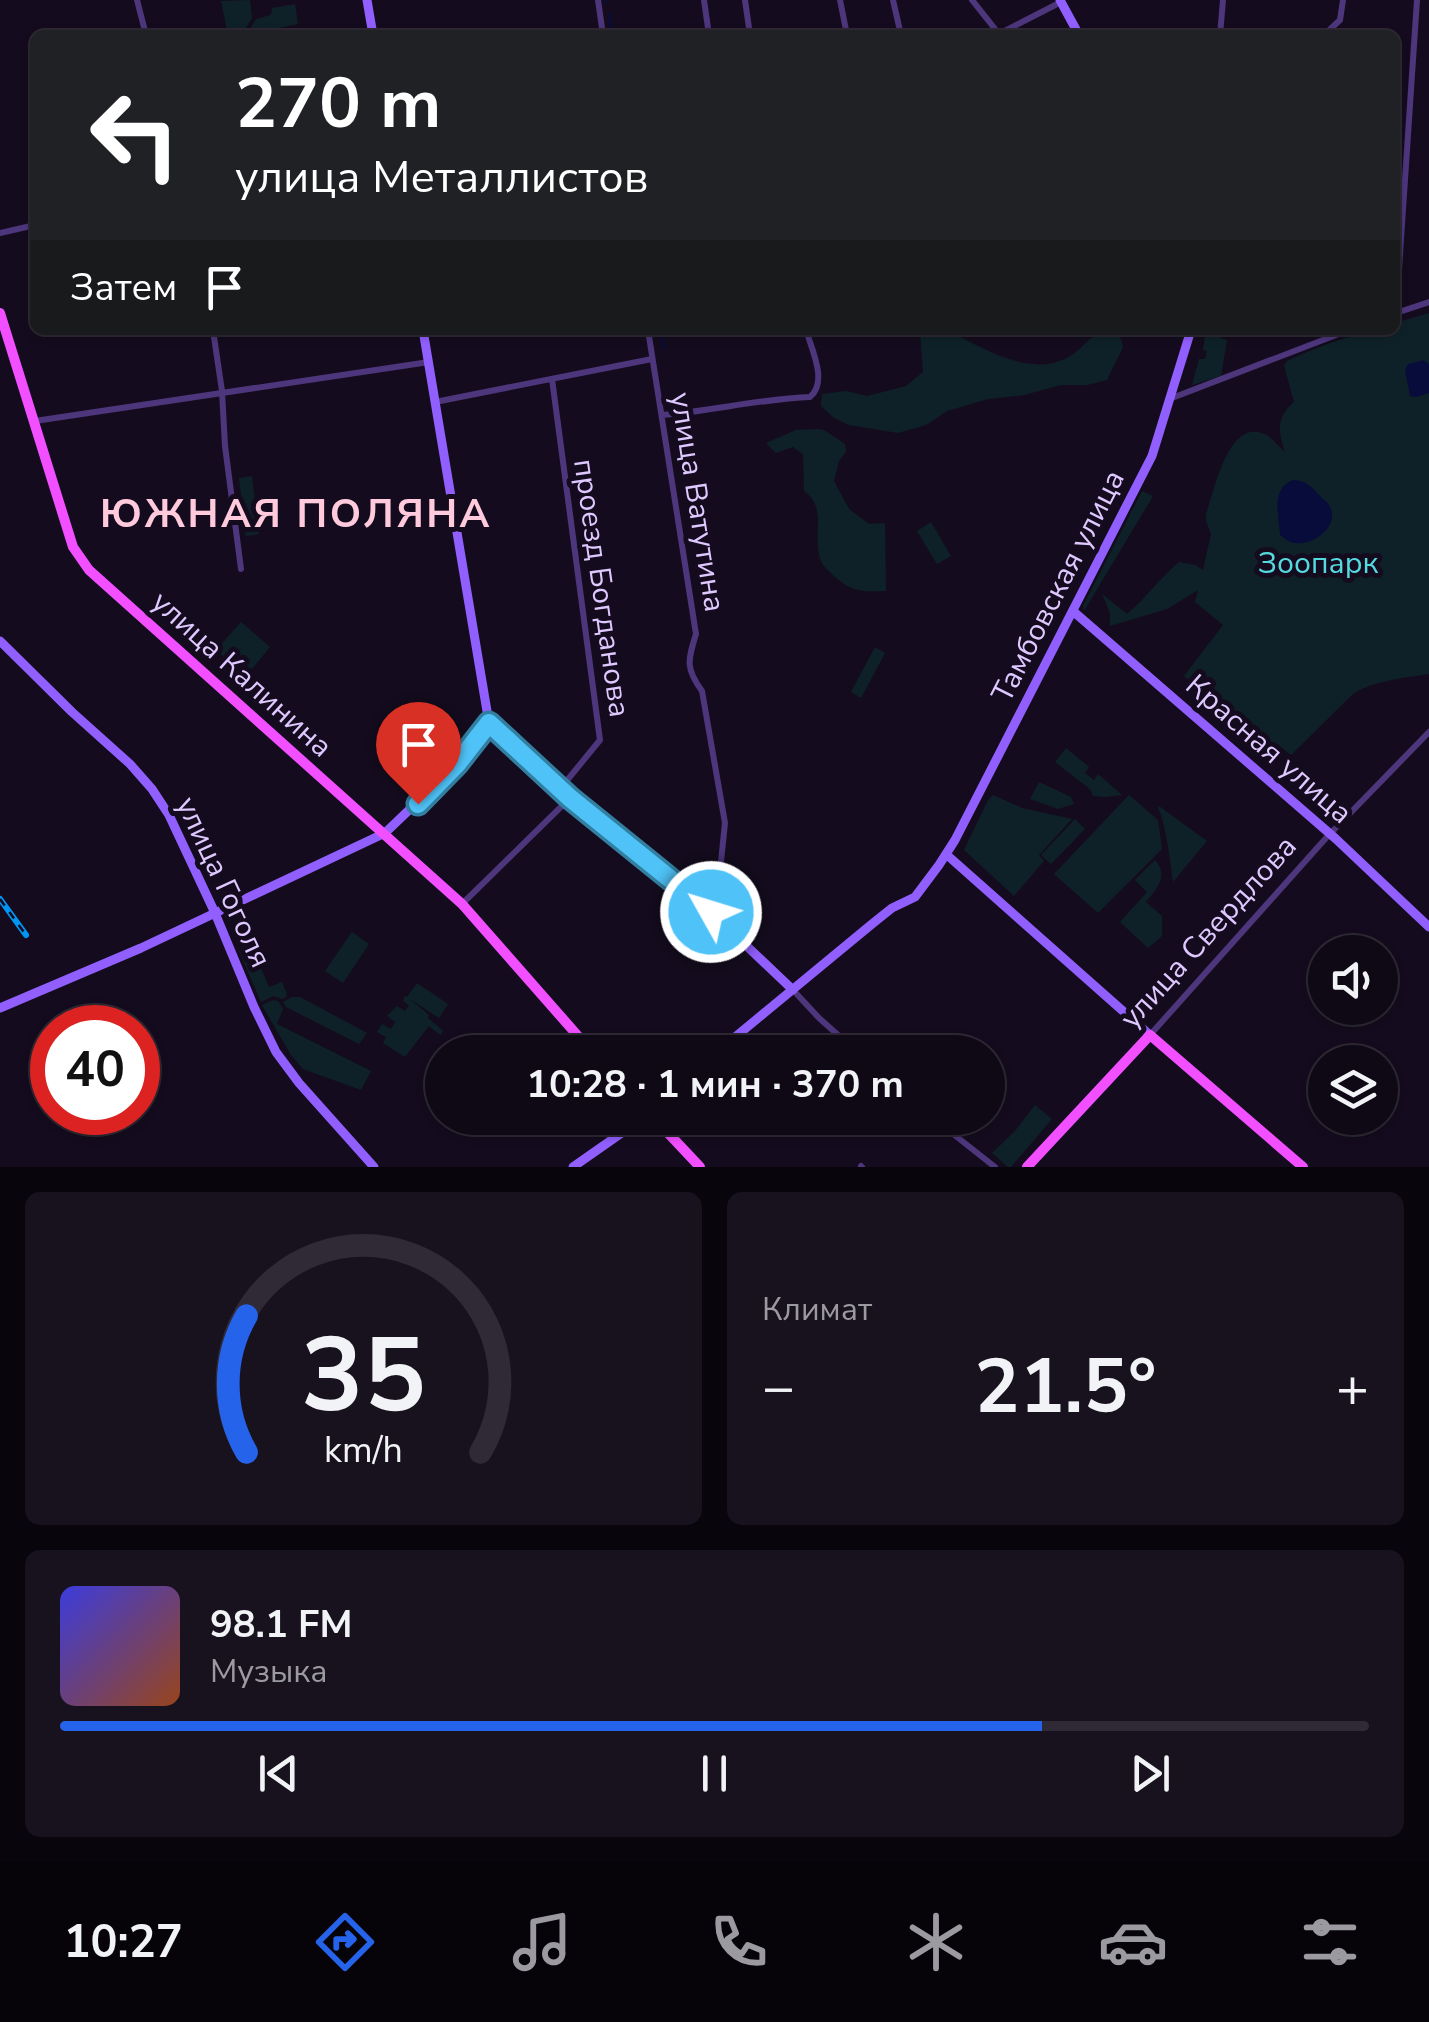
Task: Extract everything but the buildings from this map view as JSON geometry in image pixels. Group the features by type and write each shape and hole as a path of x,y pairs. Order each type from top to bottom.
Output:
{"main road":[{"path":"367,0 372,30"},
{"path":"1060,1 1077,30"},
{"name":"улица Калинина","path":"0,314 73,547 90,570 462,904 577,1035"},
{"path":"424,335 489,723 570,798 711,912 793,990"},
{"name":"Тамбовская улица","path":"738,1035 892,908 914,897 947,855 1152,456 1190,335"},
{"name":"Красная улица","path":"1074,612 1330,834 1429,926"},
{"name":"улица Гоголя","path":"0,640 130,764 152,790 169,815 276,1052 374,1167"},
{"path":"0,1008 385,834 457,764 489,723"},
{"path":"947,855 1304,1167"},
{"name":"улица Свердлова","path":"1027,1167 1150,1034"},
{"path":"574,1167 619,1135"},
{"path":"670,1135 700,1167"}],"street":[{"path":"137,0 145,30"},
{"path":"598,0 602,30"},
{"path":"704,0 708,30"},
{"path":"745,0 749,30"},
{"path":"840,0 847,30"},
{"path":"893,0 900,30"},
{"path":"972,0 995,30"},
{"path":"1220,30 1223,0"},
{"path":"1329,30 1340,20 1343,0"},
{"path":"1400,243 1417,0"},
{"path":"1006,30 1060,1"},
{"path":"0,233 30,226"},
{"path":"1400,312 1429,302"},
{"path":"213,335 241,569"},
{"name":"улица Ватутина","path":"649,335 696,634 688,659 692,676 702,691 725,823 717,900 711,912"},
{"path":"662,415 771,398 810,397 818,390 819,378 807,335"},
{"path":"1318,335 1319,340"},
{"path":"1172,398 1334,335"},
{"path":"436,402 652,359"},
{"path":"34,421 429,362"},
{"name":"проезд Богданова","path":"552,379 600,737 599,744 560,789"},
{"name":"улица Свердлова","path":"1150,1034 1330,834 1427,738"},
{"path":"462,904 570,798"},
{"path":"793,990 838,1035"},
{"path":"955,1135 995,1167"}],"green space":[{"path":"250,0 252,18 245,30 227,30 221,1"},
{"path":"295,4 298,24 249,30 256,19 271,15 272,8"},
{"name":"Зоопарк","path":"1429,313 1429,674 1381,682 1354,693 1291,755 1282,748 1277,753 1184,676 1223,625 1195,602 1198,590 1167,609 1110,626 1110,613 1102,594 1127,614 1179,562 1203,570 1211,534 1206,514 1219,473 1234,444 1243,435 1255,432 1268,436 1285,452 1280,425 1294,402 1284,365 1287,361 1353,336 1400,335 1400,322"},
{"path":"920,335 957,335 1004,357 1035,364 1065,359 1098,335 1119,335 1123,347 1107,380 988,399 947,411 926,425 898,433 849,425 821,406 822,394 846,391 867,396 906,386 923,372"},
{"path":"1205,335 1223,335 1220,338 1227,340 1221,376 1192,385 1199,359 1205,359 1207,351 1203,350"},
{"path":"819,429 845,444 846,452 839,461 834,481 849,509 869,524 885,523 886,591 852,588 823,565 816,507 804,491 803,454 793,447 776,453 766,443 796,430"},
{"path":"252,476 259,534 246,536 239,478"},
{"path":"1142,491 1153,496 1084,611 1083,606"},
{"path":"931,522 951,556 937,564 917,531"},
{"path":"241,622 270,647 246,676 216,650"},
{"path":"875,647 885,653 861,698 851,692"},
{"path":"1066,748 1089,767 1085,773 1094,780 1098,774 1122,795 1093,796 1090,789 1055,762"},
{"path":"1039,782 1071,797 1074,804 1058,809 1030,799"},
{"path":"993,795 1022,808 1072,819 1039,855 1044,861 1014,896 964,850"},
{"path":"1129,795 1158,820 1162,849 1098,913 1054,874"},
{"path":"1158,808 1207,841 1173,882"},
{"path":"1075,819 1085,829 1051,864 1041,855"},
{"path":"1155,860 1161,877 1146,902 1162,916 1162,936 1148,948 1120,922 1147,892 1135,880"},
{"path":"352,932 369,944 343,983 325,971"},
{"path":"251,945 269,987 282,982 286,997 273,996 261,1002 239,951"},
{"path":"417,983 448,1004 439,1018 410,999 443,1031 440,1035 429,1026 405,1057 383,1043 386,1037 377,1032 382,1024 391,1029 395,1022 387,1016 397,1006 405,1011 409,1006 403,1000"},
{"path":"300,997 367,1033 359,1044 286,1007 283,1002"},
{"path":"273,1000 283,1009 277,1024 371,1071 361,1090 303,1069 262,1005"},
{"path":"1035,1105 1052,1119 1008,1167 992,1153"}],"shaded area":[{"path":"1424,360 1429,364 1429,393 1410,396 1405,370 1408,364"},
{"path":"1293,480 1311,487 1331,509 1327,529 1308,542 1290,542 1280,535 1279,496"}],"waterway":[{"path":"609,14 611,30"},
{"path":"662,335 664,348"}],"railway":[{"path":"0,899 26,935"}],"district":[{"name":"ЮЖНАЯ ПОЛЯНА","path":"296,513"}],"route":[{"path":"418,804 489,723 570,798 711,912"}]}
